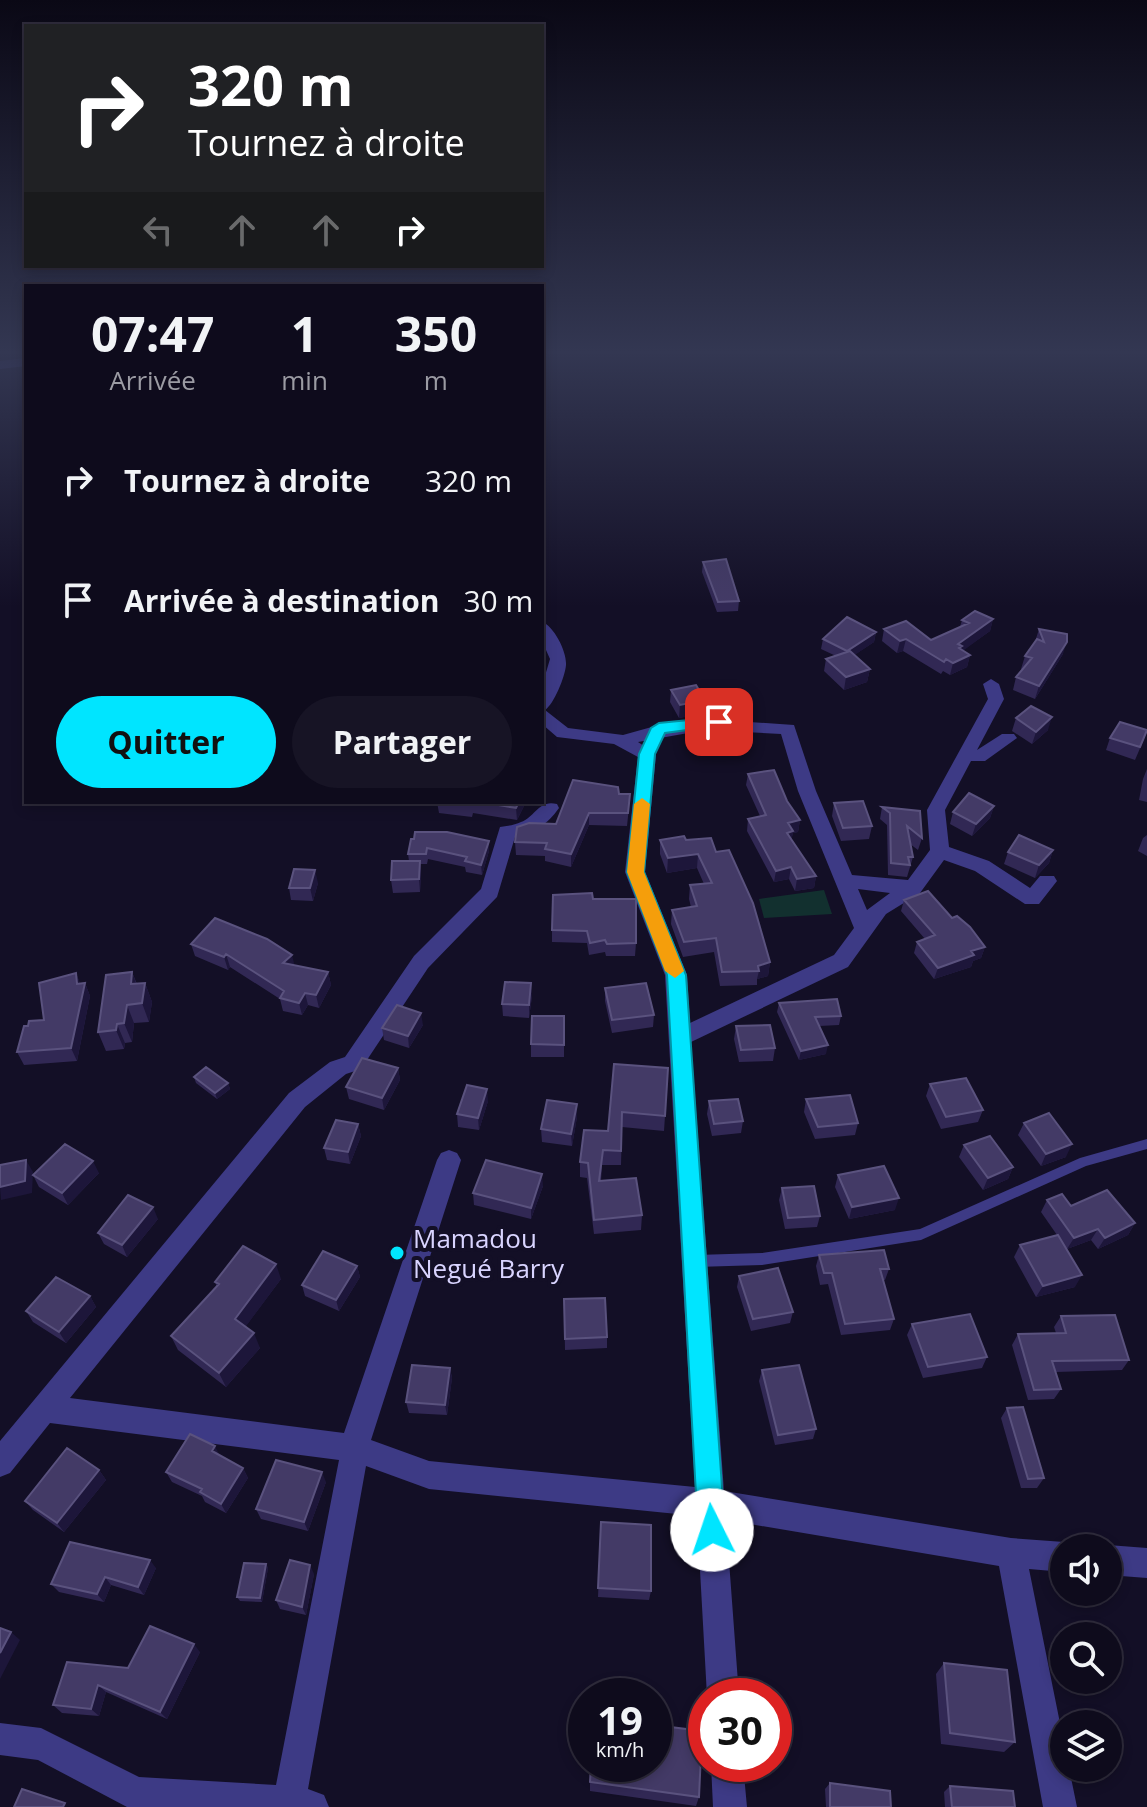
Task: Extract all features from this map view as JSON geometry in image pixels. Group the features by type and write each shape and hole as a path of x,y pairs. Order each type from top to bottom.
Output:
{"street":[{"path":"544,630 560,656 559,671 544,701"},
{"path":"681,1037 841,961 879,909 913,888 940,851 936,810 996,699 991,684"},
{"path":"544,717 563,733 622,741 647,754"},
{"path":"622,741 659,728 719,722 788,729 807,791 865,929"},
{"path":"659,728 647,754 635,872 676,975 722,1678"},
{"path":"966,755 979,757 1008,738"},
{"path":"0,1463 297,1100 338,1068 353,1063 421,962 490,892 507,832 530,827 550,808"},
{"path":"940,851 982,866 1032,899 1047,881"},
{"path":"844,881 913,888"},
{"path":"0,1739 41,1744 136,1794 297,1805 355,1448 449,1160"},
{"path":"45,1409 355,1448 429,1475 710,1503 1011,1553 1050,1556"},
{"path":"1011,1553 1060,1807"},
{"path":"1122,1561 1147,1563"},
{"path":"728,1782 730,1807"}],"lane":[{"path":"694,1261 762,1259 921,1234 1084,1162 1147,1144"}],"green space":[{"path":"824,890 832,914 764,918 759,899"}],"building":[{"path":"726,559 739,601 718,602 703,562"},
{"path":"975,611 993,619 958,644 970,655 953,663 946,659 944,662 906,639 900,641 884,629 906,621 931,640 969,623 962,620"},
{"path":"847,617 876,632 847,651 823,639"},
{"path":"1039,629 1067,634 1067,642 1039,686 1016,677 1032,658 1025,656 1037,639 1044,642"},
{"path":"850,651 870,669 846,677 826,659"},
{"path":"696,685 705,700 680,705 671,690"},
{"path":"1031,706 1052,717 1036,732 1016,718"},
{"path":"1120,722 1147,730 1140,747 1110,738"},
{"path":"774,770 787,801 800,820 788,823 793,831 787,833 816,876 797,879 791,867 776,871 748,819 766,815 748,774"},
{"path":"573,780 618,787 619,794 630,794 628,813 589,813 571,854 545,849 547,843 515,842 517,827 529,823 556,824"},
{"path":"969,793 994,806 976,824 953,812"},
{"path":"863,801 872,826 843,828 834,803"},
{"path":"493,804 518,804 516,808"},
{"path":"882,807 920,811 922,838 907,826 913,857 908,857 910,865 891,863 890,813"},
{"path":"415,832 447,832 489,841 481,865 465,861 467,857 427,848 426,854 408,854"},
{"path":"1019,835 1053,850 1039,865 1008,852"},
{"path":"684,836 686,840 711,838 716,852 729,850 753,903 770,962 758,966 759,971 722,972 716,938 684,942 672,910 697,906 690,885 712,883 698,854 668,858 660,840"},
{"path":"392,861 420,861 419,879 391,880"},
{"path":"294,869 315,870 310,888 289,888"},
{"path":"928,891 952,918 957,916 970,927 985,947 971,951 974,955 938,968 917,942 935,935 904,900"},
{"path":"592,893 593,899 636,899 636,943 607,944 605,940 590,943 587,931 552,930 553,895"},
{"path":"215,918 267,939 292,955 283,963 328,972 316,995 305,993 299,1003 280,998 284,991 226,954 224,957 191,944"},
{"path":"132,972 131,984 145,983 142,1003 127,1005 124,1023 117,1024 116,1030 98,1032 106,975"},
{"path":"76,973 77,984 85,983 71,1048 17,1052 24,1026 28,1026 29,1021 44,1020 39,983"},
{"path":"505,982 531,983 529,1005 502,1004"},
{"path":"646,983 654,1015 612,1020 605,988"},
{"path":"837,999 841,1016 815,1017 828,1045 801,1051 779,1003"},
{"path":"397,1005 421,1013 408,1036 382,1028"},
{"path":"532,1016 564,1016 564,1045 531,1044"},
{"path":"770,1025 775,1048 741,1050 736,1026"},
{"path":"362,1058 398,1068 382,1098 346,1087"},
{"path":"614,1064 668,1068 665,1116 622,1112 621,1151 603,1150 599,1181 636,1178 642,1215 594,1220 588,1163 580,1162 584,1130 608,1131"},
{"path":"206,1067 228,1083 215,1093 194,1077"},
{"path":"966,1078 983,1110 946,1117 930,1084"},
{"path":"467,1085 487,1089 478,1118 457,1114"},
{"path":"850,1095 858,1123 818,1127 806,1099"},
{"path":"738,1099 743,1121 714,1124 709,1101"},
{"path":"547,1100 577,1104 571,1134 541,1129"},
{"path":"1049,1113 1072,1144 1046,1154 1024,1123"},
{"path":"336,1120 358,1124 348,1152 324,1148"},
{"path":"990,1136 1013,1167 988,1178 964,1145"},
{"path":"65,1144 93,1161 62,1193 33,1175"},
{"path":"26,1160 25,1181 0,1187 0,1165"},
{"path":"486,1160 542,1174 531,1208 473,1193"},
{"path":"884,1166 899,1198 852,1207 838,1175"},
{"path":"814,1186 820,1216 788,1218 782,1188"},
{"path":"1107,1190 1135,1223 1105,1238 1098,1229 1074,1238 1047,1200 1062,1194 1071,1206"},
{"path":"128,1195 153,1207 122,1245 98,1233"},
{"path":"1058,1235 1082,1275 1043,1286 1020,1245"},
{"path":"243,1246 276,1264 235,1319 254,1333 219,1373 171,1336 219,1284 215,1282"},
{"path":"884,1250 889,1269 880,1269 894,1319 845,1324 832,1273 824,1273 819,1255"},
{"path":"323,1251 357,1266 336,1300 302,1285"},
{"path":"778,1268 793,1312 753,1319 739,1276"},
{"path":"56,1277 90,1296 59,1332 26,1311"},
{"path":"605,1298 607,1337 565,1339 564,1299"},
{"path":"970,1314 987,1357 928,1367 912,1324"},
{"path":"1115,1315 1129,1360 1052,1361 1061,1389 1034,1390 1018,1334 1066,1333 1061,1316"},
{"path":"412,1365 450,1368 445,1405 406,1402"},
{"path":"799,1365 816,1429 778,1435 762,1370"},
{"path":"1023,1407 1044,1478 1028,1479 1007,1408"},
{"path":"190,1434 215,1446 212,1451 243,1468 221,1504 200,1492 202,1489 166,1472"},
{"path":"67,1448 99,1470 57,1523 25,1501"},
{"path":"276,1460 322,1472 304,1522 256,1509"},
{"path":"601,1522 651,1525 651,1591 598,1588"},
{"path":"70,1542 150,1560 138,1587 105,1577 97,1594 51,1584"},
{"path":"290,1560 310,1565 302,1607 276,1600"},
{"path":"244,1563 266,1564 260,1598 237,1597"},
{"path":"150,1626 194,1644 160,1712 98,1685 91,1709 53,1705 67,1662 128,1668"},
{"path":"0,1628 11,1632 0,1653"},
{"path":"944,1663 1007,1670 1015,1742 950,1733"},
{"path":"672,1727 688,1729 688,1782 700,1782 699,1797 590,1782 672,1782"},
{"path":"830,1783 890,1791 891,1807 830,1807"},
{"path":"950,1786 1013,1791 1015,1807 952,1807"},
{"path":"22,1789 65,1803 63,1807 14,1807"}],"slow traffic":[{"path":"642,804 635,872 675,971"}],"place":[{"name":"Mamadou Negué Barry","path":"397,1253"}],"route":[{"path":"712,1530 676,975 635,872 647,754 659,728 719,722"}]}
